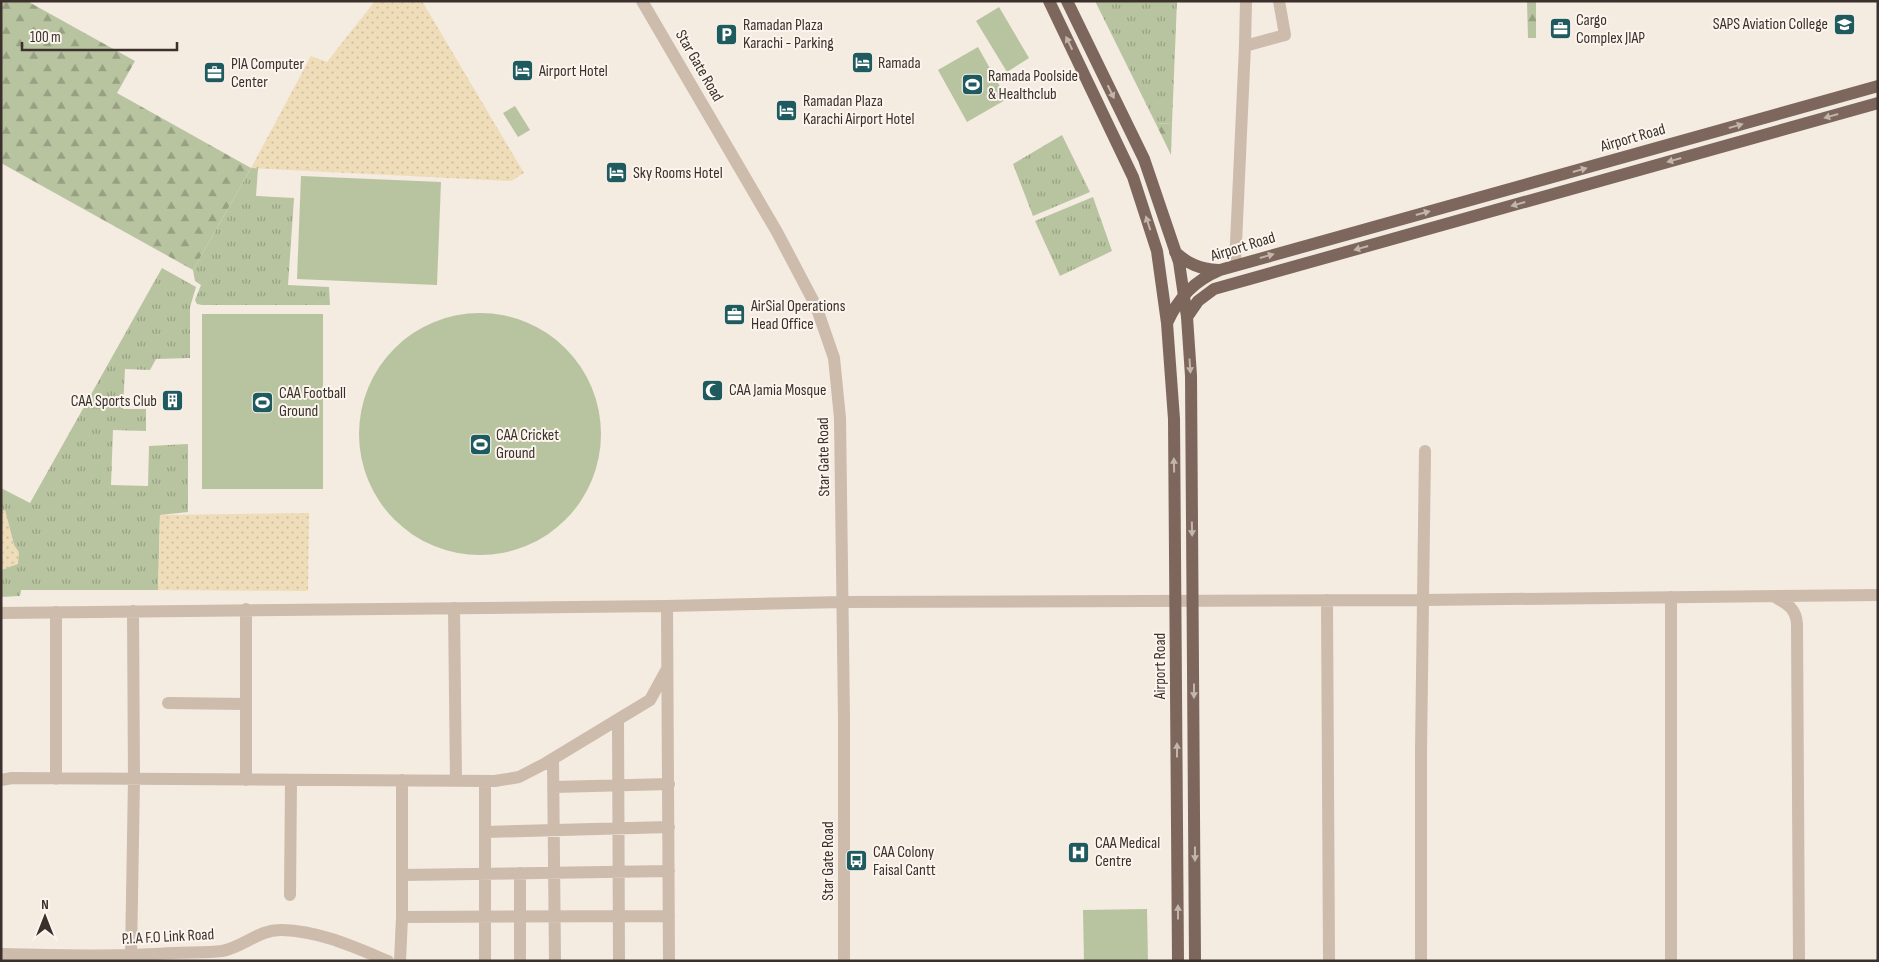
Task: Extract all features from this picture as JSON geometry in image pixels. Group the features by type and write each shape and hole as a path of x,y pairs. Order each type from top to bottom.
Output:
{"main road":[{"path":"1049,1 1133,177 1157,251 1167,322"},
{"name":"Airport Road","path":"1067,1 1144,159 1179,262 1187,317 1191,376 1195,961"},
{"name":"Airport Road","path":"1178,961 1174,419 1167,322 1183,294 1196,282 1235,265 1878,86"},
{"name":"Airport Road","path":"1214,289 1878,103"},
{"path":"1157,251 1180,274 1214,289"},
{"path":"1175,252 1200,268 1220,270"},
{"path":"1187,317 1198,301 1214,289"}],"street":[{"name":"Star Gate Road","path":"642,1 777,232 816,306 834,358 840,418 843,602 844,961"},
{"path":"1235,265 1246,1"},
{"path":"1245,46 1285,35 1279,1"},
{"path":"1421,961 1420,751 1425,451"},
{"path":"1,613 667,606 843,602 1423,600 1878,595"},
{"path":"1775,596 1792,607 1796,615 1797,624 1799,961"},
{"path":"1671,597 1671,961"},
{"path":"1327,600 1329,961"},
{"path":"667,606 669,961"},
{"path":"454,608 456,781"},
{"path":"246,609 246,780"},
{"path":"130,956 134,779 133,611"},
{"path":"56,612 56,778"},
{"path":"1,780 12,778 56,778 485,781 519,777 650,700 667,669"},
{"path":"168,703 246,704"},
{"path":"618,720 619,961"},
{"path":"553,758 555,961"},
{"path":"290,895 291,780"},
{"path":"400,961 402,917 402,780"},
{"path":"485,781 485,961"},
{"path":"554,788 669,784"},
{"path":"485,832 669,827"},
{"path":"402,875 669,871"},
{"path":"520,873 520,961"},
{"path":"402,917 669,916"},
{"name":"P.I.A F.O Link Road","path":"1,954 130,956 223,950 243,943 262,933 281,930 345,942 388,961"}],"green space":[{"path":"1,1 27,1 135,61 117,93 251,168 193,270 1,163"},
{"path":"1095,1 1177,1 1172,123 1156,124"},
{"path":"1527,1 1536,1 1536,38 1528,38"},
{"path":"999,7 1029,58 1007,72 976,21"},
{"name":"Ramada Poolside & Healthclub","path":"978,47 1007,99 967,122 938,70"},
{"path":"515,106 530,130 518,137 503,113"},
{"path":"1172,123 1171,155 1156,124"},
{"path":"1062,135 1090,192 1033,216 1013,164"},
{"path":"251,168 258,168 256,196 294,198 288,285 329,287 330,305 197,304 195,300 201,285 195,281 193,270"},
{"path":"301,176 441,182 437,285 297,279"},
{"path":"1093,197 1112,251 1060,276 1035,221"},
{"path":"162,268 196,287 190,307 190,358 156,359 150,370 125,369 123,409 146,409 146,431 113,430 111,485 148,486 149,446 188,444 188,512 160,515 158,590 21,590 20,596 1,597 1,570 7,568 14,545 5,511 1,511 1,488 30,503"},
{"name":"CAA Cricket Ground","path":"480,313 504,315 526,322 547,333 566,348 581,367 592,388 599,410 601,434 599,458 592,480 581,501 566,520 547,535 526,546 504,553 480,555 456,553 434,546 413,535 394,520 379,501 368,480 361,458 359,434 361,410 368,388 379,367 394,348 413,333 434,322 456,315"},
{"name":"CAA Football Ground","path":"202,314 323,314 323,489 202,489"},
{"path":"1147,909 1148,961 1084,961 1083,910"}],"sand":[{"path":"375,1 422,1 524,173 511,181 251,168 311,56 327,62"},
{"path":"5,510 14,545 19,552 18,564 1,570 1,511"},
{"path":"309,513 308,591 158,590 160,515"}],"place":[{"name":"SAPS Aviation College","path":"1844,24"},
{"name":"Cargo Complex JIAP","path":"1560,29"},
{"name":"Ramadan Plaza Karachi - Parking","path":"727,34"},
{"name":"Ramada","path":"862,63"},
{"name":"Airport Hotel","path":"523,71"},
{"name":"PIA Computer Center","path":"215,73"},
{"name":"Ramada Poolside & Healthclub","path":"972,85"},
{"name":"Ramadan Plaza Karachi Airport Hotel","path":"787,110"},
{"name":"Sky Rooms Hotel","path":"617,173"},
{"name":"AirSial Operations Head Office","path":"735,315"},
{"name":"CAA Jamia Mosque","path":"713,390"},
{"name":"CAA Sports Club","path":"173,401"},
{"name":"CAA Football Ground","path":"263,402"},
{"name":"CAA Cricket Ground","path":"480,444"},
{"name":"CAA Medical Centre","path":"1079,852"},
{"name":"CAA Colony Faisal Cantt","path":"857,861"}]}
